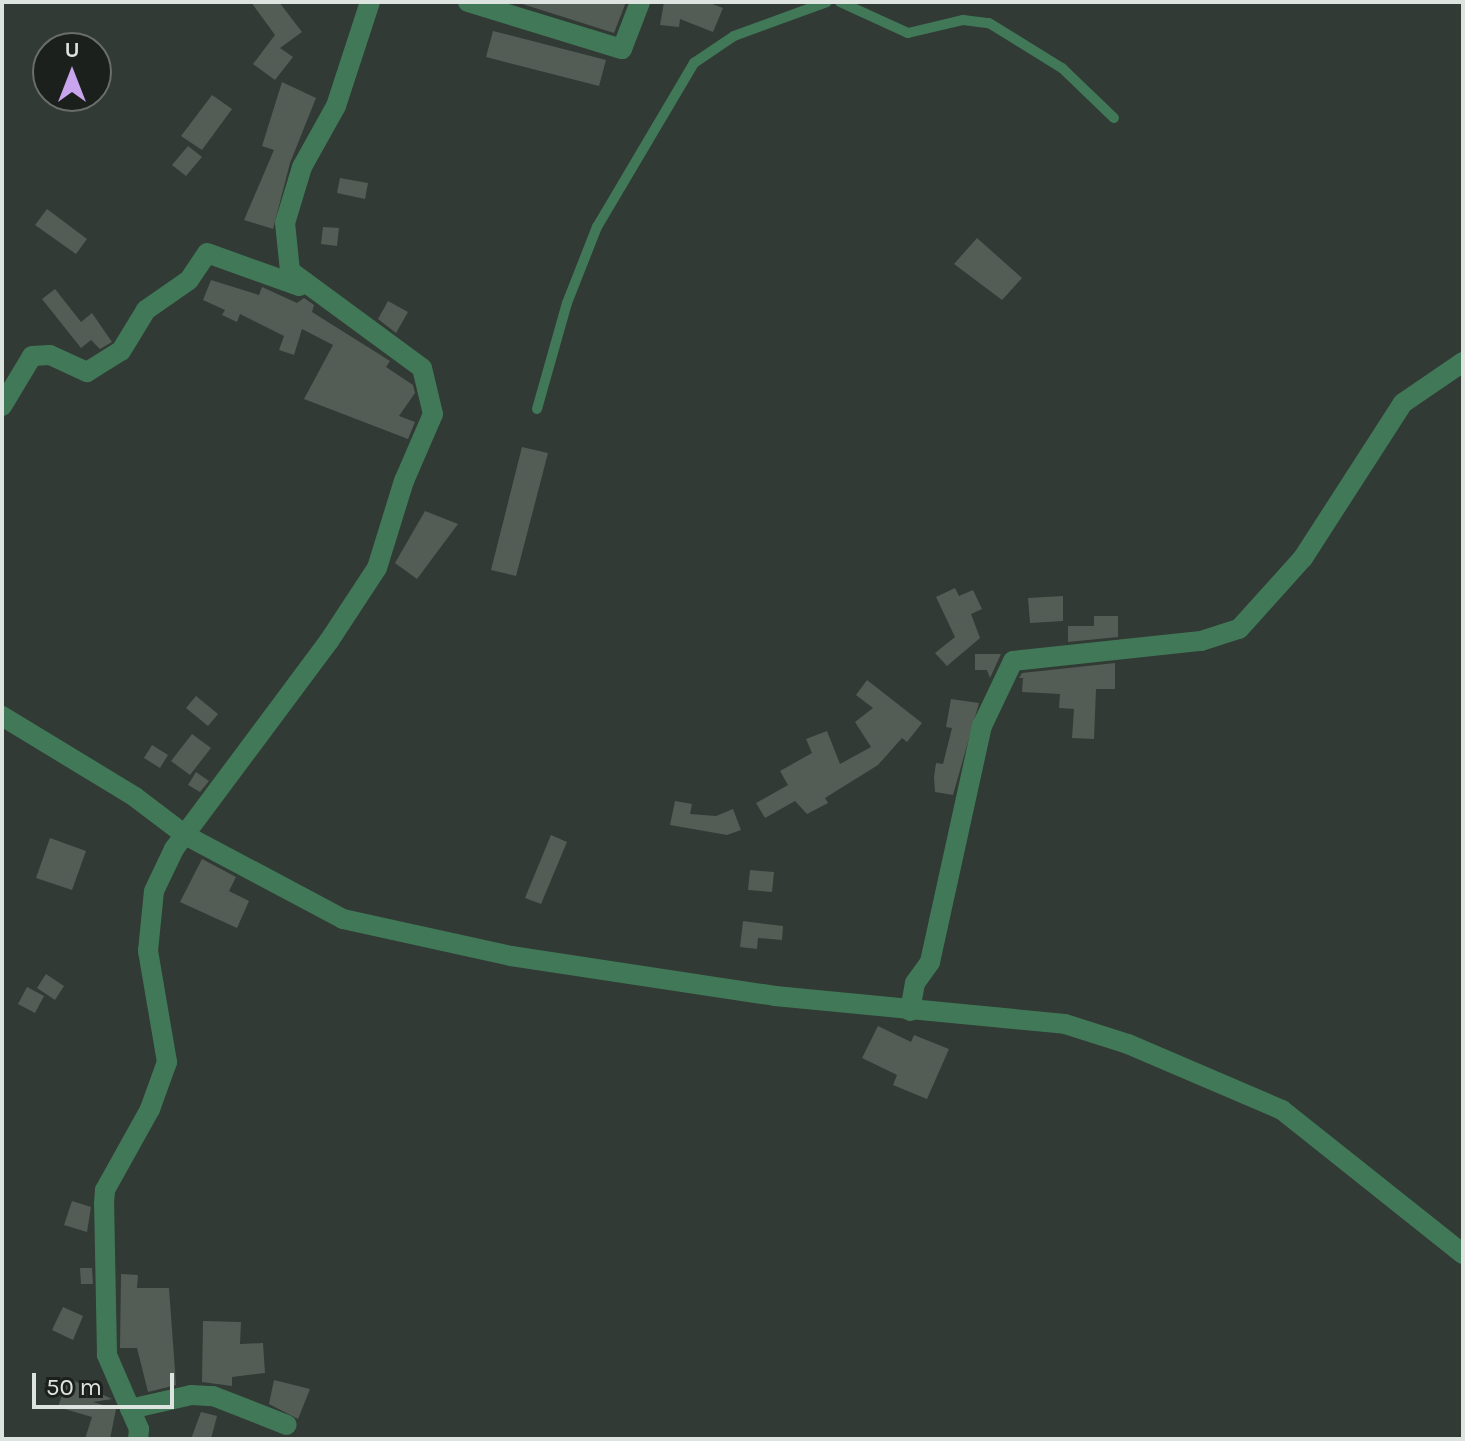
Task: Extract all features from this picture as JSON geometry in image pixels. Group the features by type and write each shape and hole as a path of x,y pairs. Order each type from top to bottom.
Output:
{"street":[{"path":"138,1439 130,1409 107,1355 105,1190 150,1109 167,1062 148,951 148,919 154,891 185,835 329,641 377,568 404,481 433,414 422,368 290,271 285,223 302,167 336,106 370,2"},
{"path":"468,2 622,49 640,2"},
{"path":"2,406 32,356 50,355 87,372 121,351 146,310 189,280 207,253 319,294"},
{"path":"912,999 930,962 982,726 1013,661 1201,641 1239,629 1303,558 1403,403 1463,362"},
{"path":"2,716 135,797 185,835 343,919 511,956 912,999 1065,1024 1128,1044 1282,1110 1463,1254"},
{"path":"130,1409 213,1396 287,1425"}],"lane":[{"path":"537,409 567,303 597,227 694,63 734,36 827,2"},
{"path":"840,2 908,33 963,20 989,23 1062,68 1114,118"}],"building":[{"path":"251,2 279,2 302,32 280,48 293,57 275,80 253,64 275,35"},
{"path":"516,2 626,2 614,33"},
{"path":"664,2 707,2 723,8 713,32 680,19 679,27 660,25"},
{"path":"493,31 606,60 599,86 486,57"},
{"path":"282,82 316,98 290,163 273,229 244,220 274,150 262,146"},
{"path":"212,95 232,109 202,150 181,136"},
{"path":"188,146 202,157 186,176 172,165"},
{"path":"340,178 368,183 365,199 337,193"},
{"path":"47,209 87,239 76,254 35,225"},
{"path":"323,227 339,228 337,246 321,244"},
{"path":"977,238 1022,278 1002,300 954,264"},
{"path":"211,280 259,295 262,287 297,303 304,298 314,305 312,312 390,361 386,367 413,385 415,393 399,416 415,422 408,439 304,399 333,345 302,329 294,355 279,350 284,336 240,314 237,322 222,315 225,310 203,300"},
{"path":"55,289 81,322 92,313 112,342 100,349 91,340 81,348 42,299"},
{"path":"388,301 408,312 396,333 378,319"},
{"path":"522,447 548,453 516,576 491,570"},
{"path":"425,511 458,524 417,579 395,563"},
{"path":"955,588 959,596 973,590 982,609 971,614 980,638 947,666 935,653 955,637 936,597"},
{"path":"1063,596 1063,621 1030,623 1028,598"},
{"path":"1094,616 1118,616 1118,637 1068,642 1068,626 1094,626"},
{"path":"975,654 1001,654 990,678 987,670 975,670"},
{"path":"1115,663 1115,689 1096,689 1094,739 1072,738 1074,709 1059,708 1060,694 1022,692 1023,678 1019,678 1022,673"},
{"path":"867,680 922,723 907,742 902,738 878,765 825,798 828,803 807,814 795,801 765,818 756,803 788,785 780,771 812,753 806,739 827,731 840,764 871,747 855,722 873,708 856,695"},
{"path":"196,696 218,714 208,726 186,708"},
{"path":"951,699 979,703 953,795 935,792 934,777 936,763 943,764 952,728 946,727"},
{"path":"192,734 211,748 190,775 171,761"},
{"path":"152,745 168,755 160,768 144,758"},
{"path":"196,772 209,781 200,792 188,785"},
{"path":"675,801 692,804 690,814 716,816 733,809 741,830 727,835 670,825"},
{"path":"551,835 567,842 541,904 525,898"},
{"path":"50,838 86,851 72,890 36,878"},
{"path":"202,859 236,877 229,891 249,901 237,928 180,902"},
{"path":"750,870 774,872 772,892 748,890"},
{"path":"743,921 783,926 782,940 758,938 757,949 740,947"},
{"path":"46,974 64,986 55,1000 37,988"},
{"path":"27,987 44,996 35,1013 18,1004"},
{"path":"878,1026 911,1042 914,1035 949,1049 927,1099 893,1085 897,1075 862,1058"},
{"path":"72,1201 91,1207 87,1232 64,1225"},
{"path":"80,1268 92,1268 93,1284 81,1284"},
{"path":"121,1274 138,1275 137,1288 169,1288 176,1385 148,1392 137,1348 120,1348"},
{"path":"63,1307 83,1316 73,1340 52,1330"},
{"path":"203,1321 241,1322 240,1344 263,1343 265,1373 232,1377 232,1386 202,1382"},
{"path":"68,1378 112,1399 93,1402 116,1409 110,1439 85,1439 92,1417 58,1407"},
{"path":"274,1380 310,1389 298,1419 269,1404"},
{"path":"201,1412 217,1416 211,1439 191,1439"}]}
